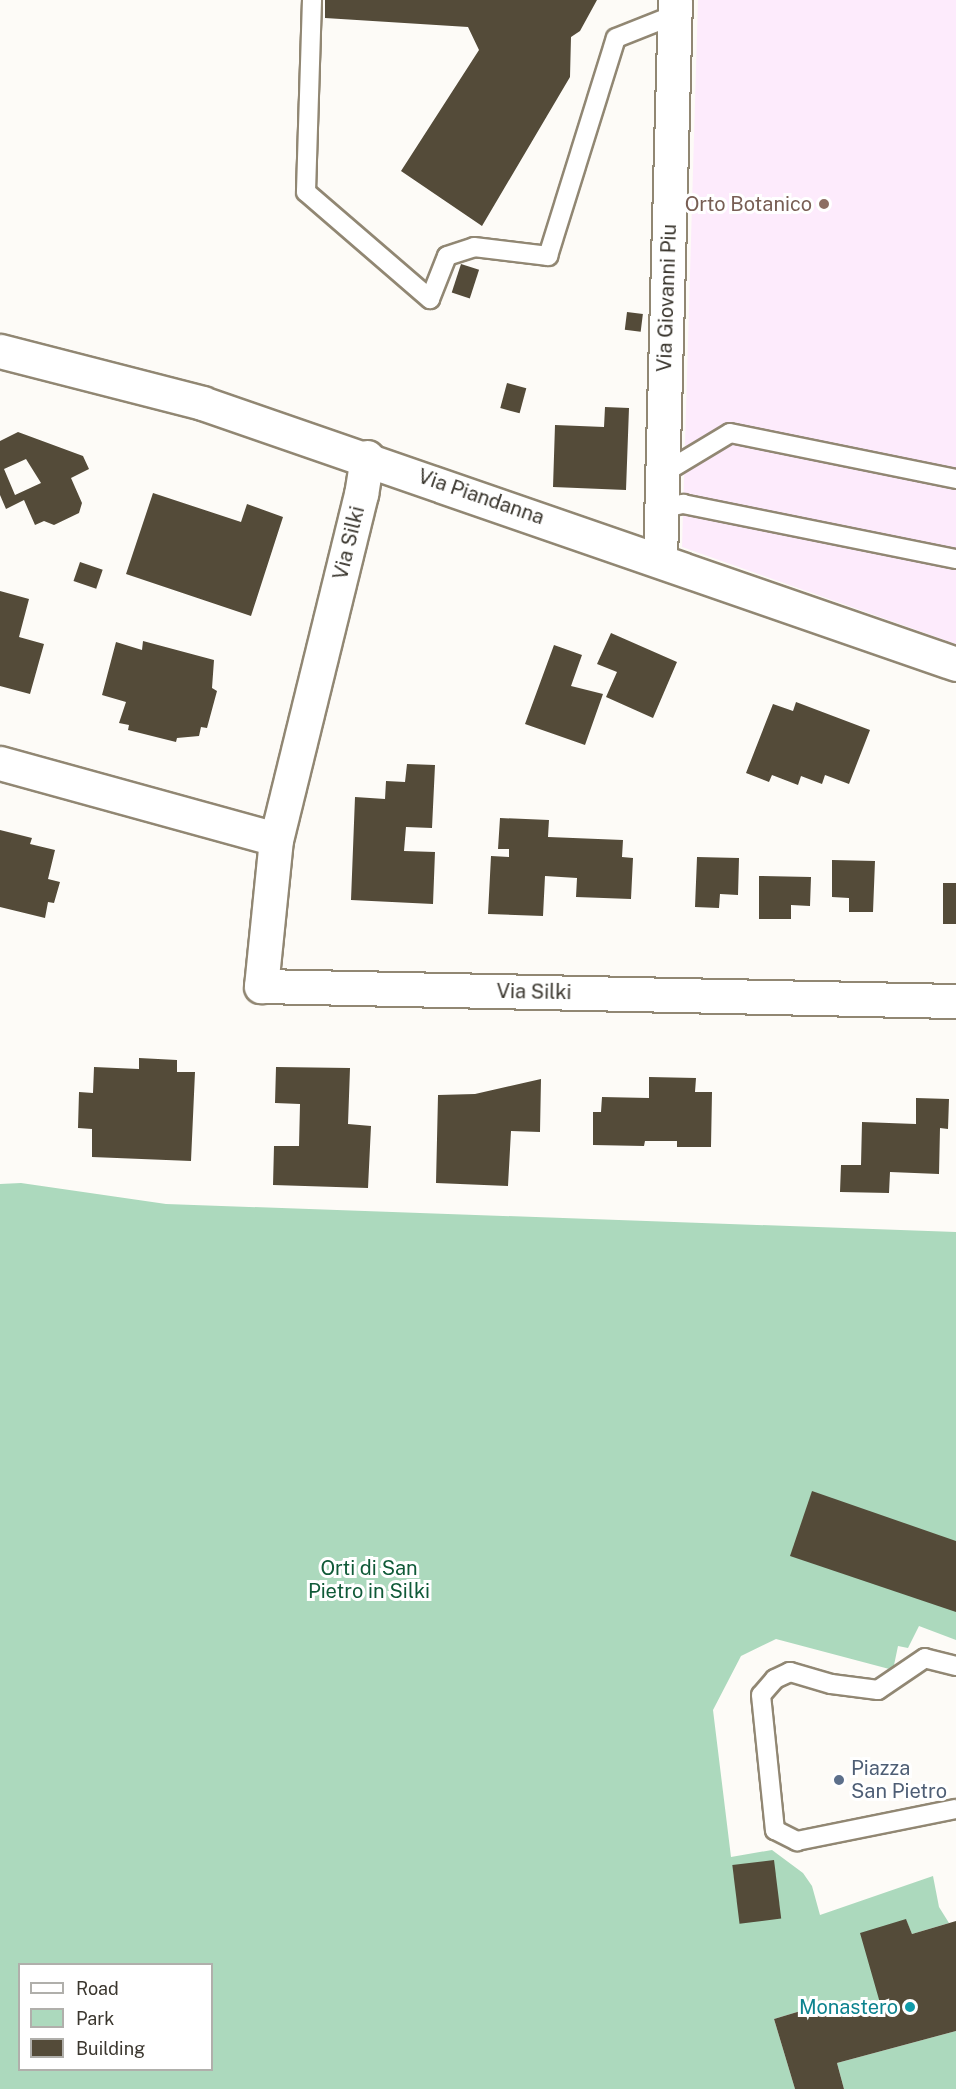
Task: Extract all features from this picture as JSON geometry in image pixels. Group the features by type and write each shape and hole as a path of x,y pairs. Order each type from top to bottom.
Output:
{"street":[{"name":"Via Giovanni Piu","path":"660,560 674,8"},
{"name":"Via Piandanna","path":"0,351 202,403 367,457 956,664"},
{"name":"Via Silki","path":"367,457 361,494 276,839 261,986 956,1001"},
{"path":"0,763 276,839"}],"lane":[{"path":"312,0 306,192 430,299 447,256 474,247 548,256 616,38 674,8"},
{"path":"662,474 730,433 956,478"},
{"path":"661,509 683,504 956,559"},
{"path":"956,1666 925,1658 878,1690 831,1684 790,1672 775,1679 761,1695 775,1830 797,1841 956,1809"}],"shaded area":[{"name":"Orto Botanico","path":"698,0 956,0 956,644 682,547"}],"green space":[{"name":"Orti di San Pietro in Silki","path":"21,1183 166,1204 956,1232 956,1640 919,1626 908,1648 898,1646 893,1670 776,1639 741,1656 713,1710 731,1857 772,1850 803,1873 812,1886 820,1915 933,1876 939,1907 949,1923 912,1934 906,1920 880,2003 831,2016 827,2003 774,2019 795,2089 0,2089 0,1184"},
{"path":"956,2031 956,2089 844,2089 837,2063"}],"building":[{"path":"325,0 597,0 580,31 571,37 570,77 482,226 401,171 479,50 468,27 325,18"},
{"path":"461,264 479,270 470,298 452,293"},
{"path":"627,312 643,314 641,332 625,330"},
{"path":"507,383 526,388 520,413 500,408"},
{"path":"605,407 629,408 626,490 553,487 555,425 604,427"},
{"path":"18,432 83,456 89,469 71,478 82,503 79,513 54,525 44,521 35,525 24,500 6,509 0,495 0,441","holes":["26,459 41,483 15,495 4,469"]},
{"path":"153,493 241,522 247,504 283,517 251,616 126,574"},
{"path":"80,562 103,570 96,589 73,581"},
{"path":"0,591 29,599 19,637 44,644 30,694 0,686"},
{"path":"611,633 677,662 653,718 606,697 617,672 597,664"},
{"path":"143,641 214,660 212,688 217,691 207,728 201,727 199,736 177,738 176,742 128,730 129,725 119,723 126,702 102,695 116,642 142,650"},
{"path":"554,645 582,655 571,686 603,694 585,745 525,724"},
{"path":"796,702 870,730 849,784 825,775 822,784 801,776 798,785 772,775 769,782 746,773 773,704 793,711"},
{"path":"407,764 435,765 432,828 406,827 404,851 435,852 433,904 351,900 355,797 385,799 386,781 405,782"},
{"path":"500,818 549,820 548,837 623,840 622,857 633,858 631,899 576,897 577,878 545,876 543,916 488,914 491,856 509,857 509,849 498,849"},
{"path":"0,830 32,838 30,844 55,850 48,879 60,882 54,903 48,902 45,918 0,907"},
{"path":"697,857 739,858 738,895 720,894 719,908 695,907"},
{"path":"832,860 875,861 873,912 849,912 849,898 832,897"},
{"path":"759,876 811,877 810,906 791,905 791,919 759,919"},
{"path":"943,883 956,883 956,924 943,924"},
{"path":"139,1058 177,1060 177,1072 195,1072 191,1161 92,1157 92,1129 78,1128 79,1092 93,1093 94,1067 139,1069"},
{"path":"276,1067 350,1068 348,1124 371,1126 368,1188 273,1185 274,1146 299,1146 300,1104 275,1103"},
{"path":"649,1077 696,1078 695,1092 712,1092 711,1147 677,1147 677,1141 645,1141 644,1146 593,1145 593,1112 601,1112 602,1097 649,1098"},
{"path":"541,1079 540,1132 511,1131 508,1186 436,1183 438,1095 475,1094"},
{"path":"916,1098 949,1099 948,1129 940,1128 939,1174 890,1172 889,1193 840,1192 841,1165 861,1165 862,1122 916,1124"},
{"path":"812,1491 956,1541 956,1612 790,1556"},
{"path":"774,1860 781,1919 740,1924 732,1865"},
{"name":"Monastero","path":"906,1919 912,1934 956,1921 956,2031 837,2063 844,2089 795,2089 774,2019 827,2003 831,2016 880,2003 860,1933"}],"place":[{"name":"Orto Botanico","path":"824,204"},
{"name":"Piazza San Pietro","path":"839,1780"},
{"name":"Monastero","path":"910,2007"}]}
